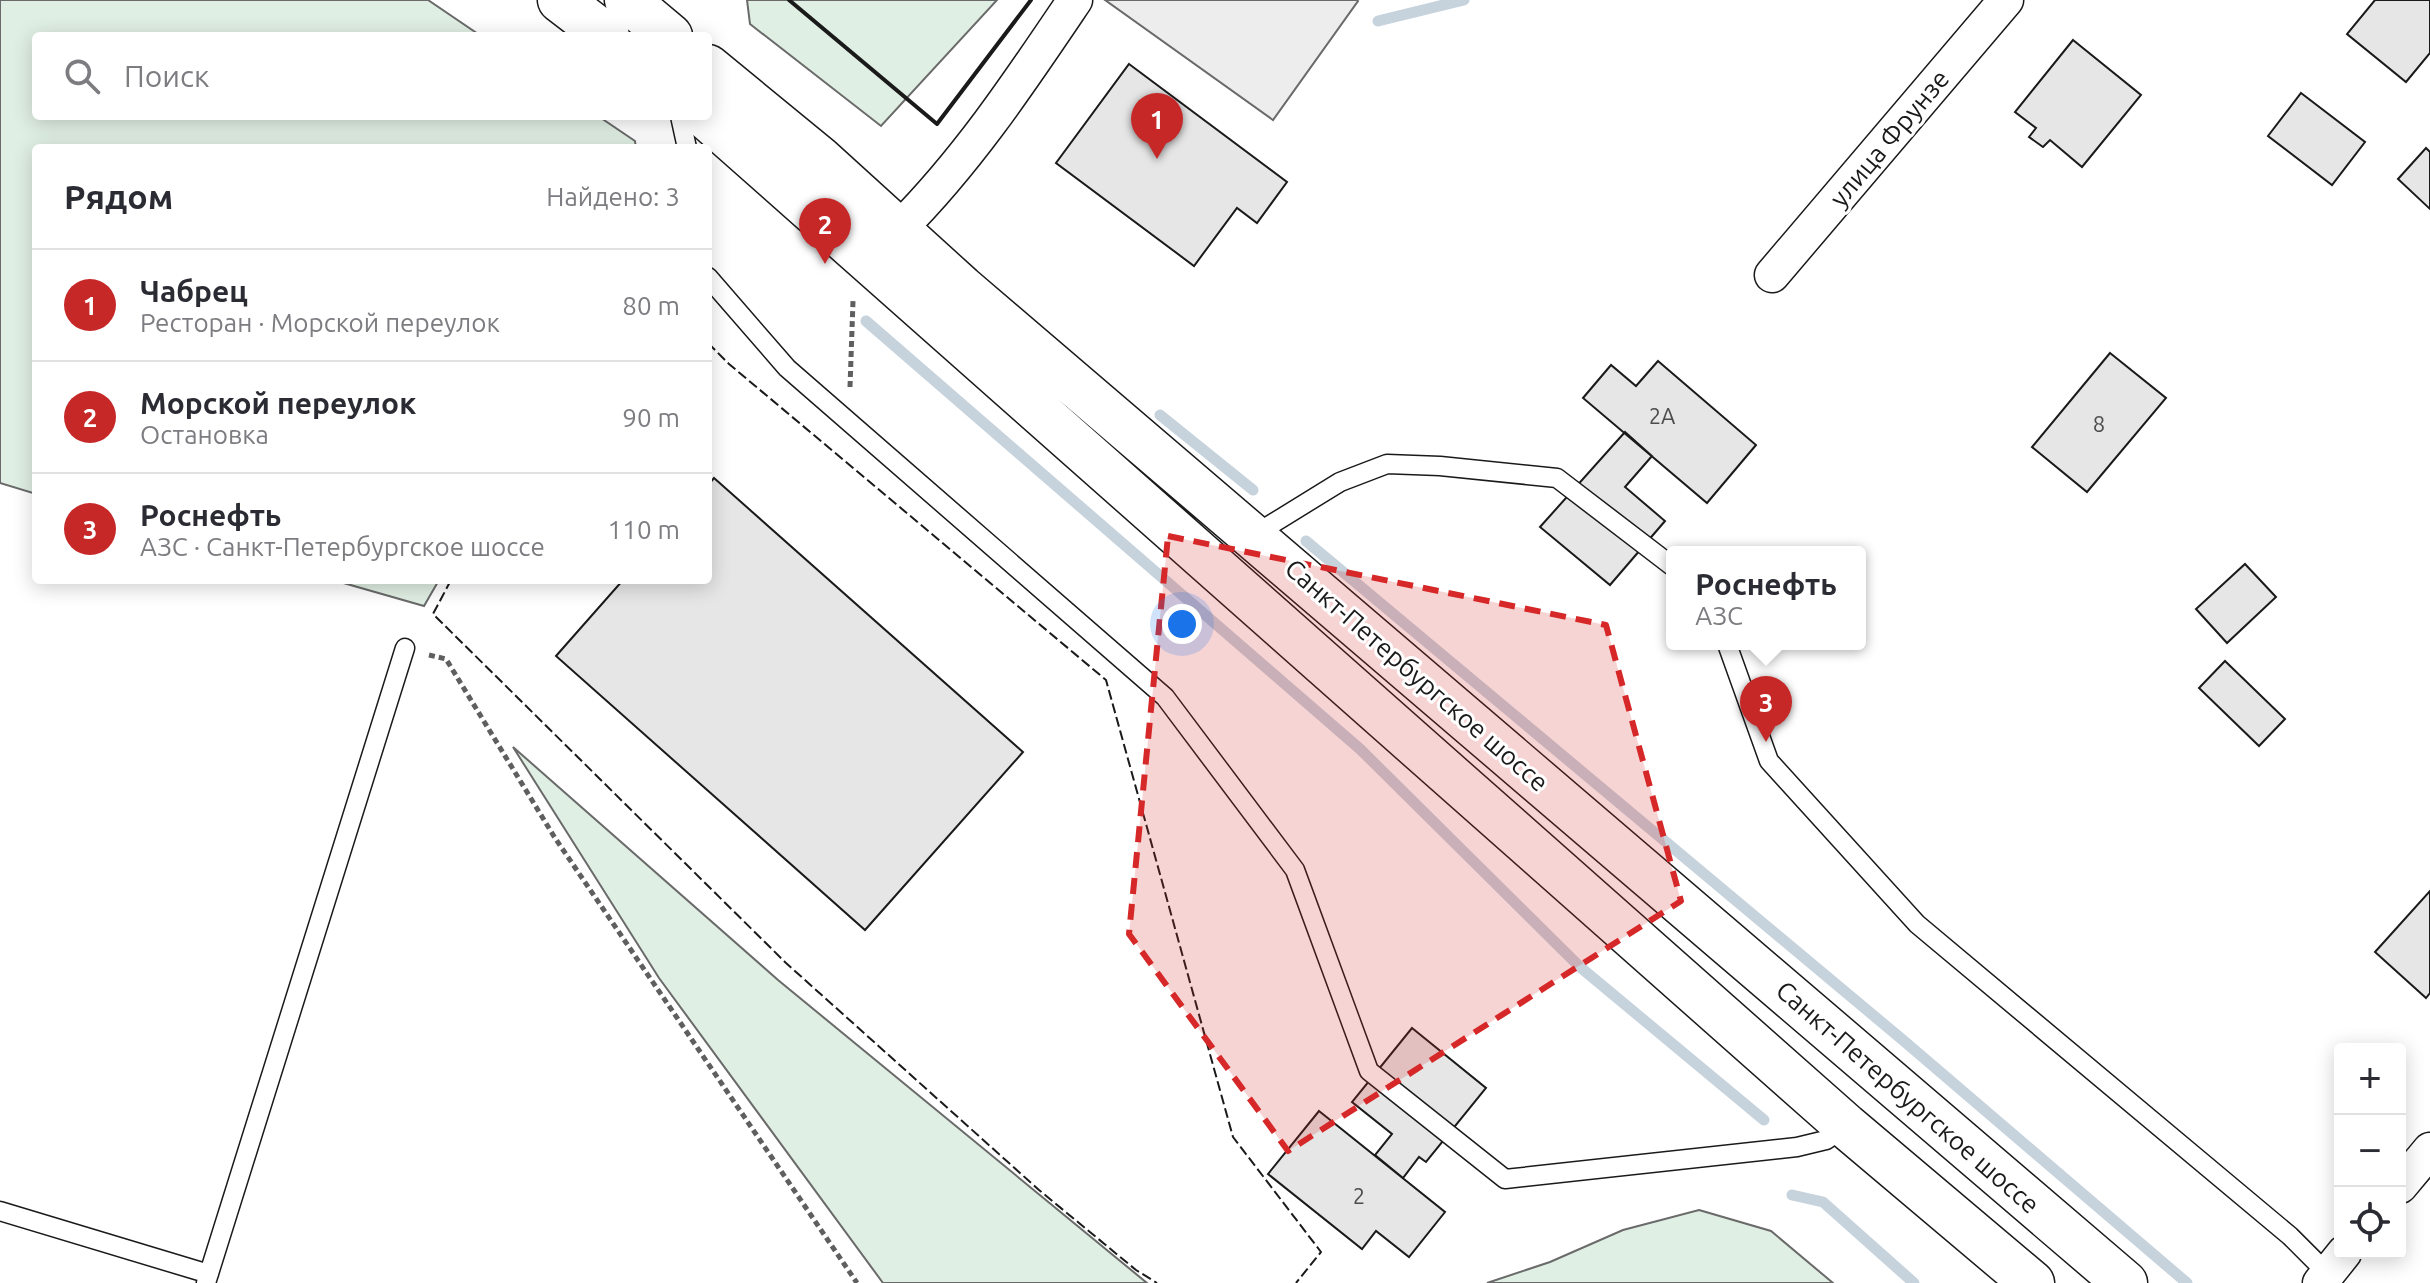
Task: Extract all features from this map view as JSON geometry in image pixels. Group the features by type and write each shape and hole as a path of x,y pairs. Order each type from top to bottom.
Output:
{"main road":[{"path":"560,0 602,32"},
{"path":"627,0 665,32"},
{"name":"Санкт-Петербургское шоссе","path":"712,70 820,159 962,288 2125,1283"},
{"name":"Санкт-Петербургское шоссе","path":"710,120 1846,1126 2032,1283"}],"street":[{"path":"899,229 990,125 1075,0"},
{"name":"улица Фрунзе","path":"1772,275 2006,0"},
{"path":"2406,1179 2430,1150"}],"lane":[{"path":"681,120 686,144"},
{"path":"712,282 787,368 1165,697 1295,870 1369,1071 1505,1179 1797,1147 1826,1140 1846,1126"},
{"path":"1254,535 1340,482 1387,464 1440,466 1557,478 1666,561"},
{"path":"0,1211 208,1278 405,648"},
{"path":"1729,650 1769,761 1917,924 2330,1270"}],"path":[{"path":"852,424 850,372 854,287"},
{"path":"405,648 446,659 555,838 857,1283"}],"highlighted area":[{"path":"1168,536 1606,625 1681,901 1288,1151 1129,934"}],"green space":[{"path":"0,0 428,0 475,32 32,32 32,120 604,120 635,141 635,144 32,144 32,493 0,483"},
{"path":"747,0 997,0 881,126 750,24"},
{"path":"347,584 437,584 424,606"},
{"path":"513,747 778,980 1147,1283 883,1283 659,978"},
{"path":"1699,1210 1771,1231 1833,1283 1487,1283 1550,1262 1623,1230"}],"shaded area":[{"path":"1105,0 1357,0 1358,1 1273,120"}],"building":[{"path":"2375,0 2430,0 2430,53 2406,82 2347,34"},
{"path":"2073,40 2141,95 2082,167 2050,140 2043,147 2029,137 2036,128 2015,112"},
{"path":"1129,64 1287,182 1257,223 1237,208 1194,266 1056,163"},
{"path":"2301,93 2365,142 2332,185 2268,136"},
{"path":"2426,148 2430,152 2430,209 2398,179"},
{"path":"2110,353 2166,398 2087,492 2032,447"},
{"path":"1658,361 1756,445 1707,503 1583,398 1611,365 1636,386"},
{"path":"1625,432 1652,456 1625,487 1665,521 1610,585 1540,527"},
{"path":"714,478 1023,752 865,930 556,656 619,584 712,584"},
{"path":"2245,564 2276,597 2227,643 2196,609"},
{"path":"2225,661 2285,719 2259,746 2199,688"},
{"path":"2430,891 2430,993 2426,998 2375,952"},
{"path":"1412,1028 1486,1088 1426,1162 1419,1157 1403,1178 1375,1155 1392,1134 1352,1102"},
{"path":"1319,1111 1445,1212 1409,1257 1376,1231 1362,1249 1268,1174"}],"waterway":[{"path":"1378,21 1464,0"},
{"path":"866,321 1360,749 1580,967 1764,1120"},
{"path":"1160,415 1253,490"},
{"path":"1306,541 1904,1041 2187,1283"},
{"path":"1792,1195 1823,1202 1914,1283"}],"fence":[{"path":"712,347 1106,680 1233,1137 1321,1252 1296,1283"},
{"path":"449,584 433,614 786,963 1039,1190 1136,1270 1157,1283"}],"wall":[{"path":"789,0 937,124 1031,0"}],"place":[{"name":"Чабрец","path":"1157,159"},
{"name":"Морской переулок","path":"825,264"},
{"name":"Роснефть","path":"1766,742"}]}
